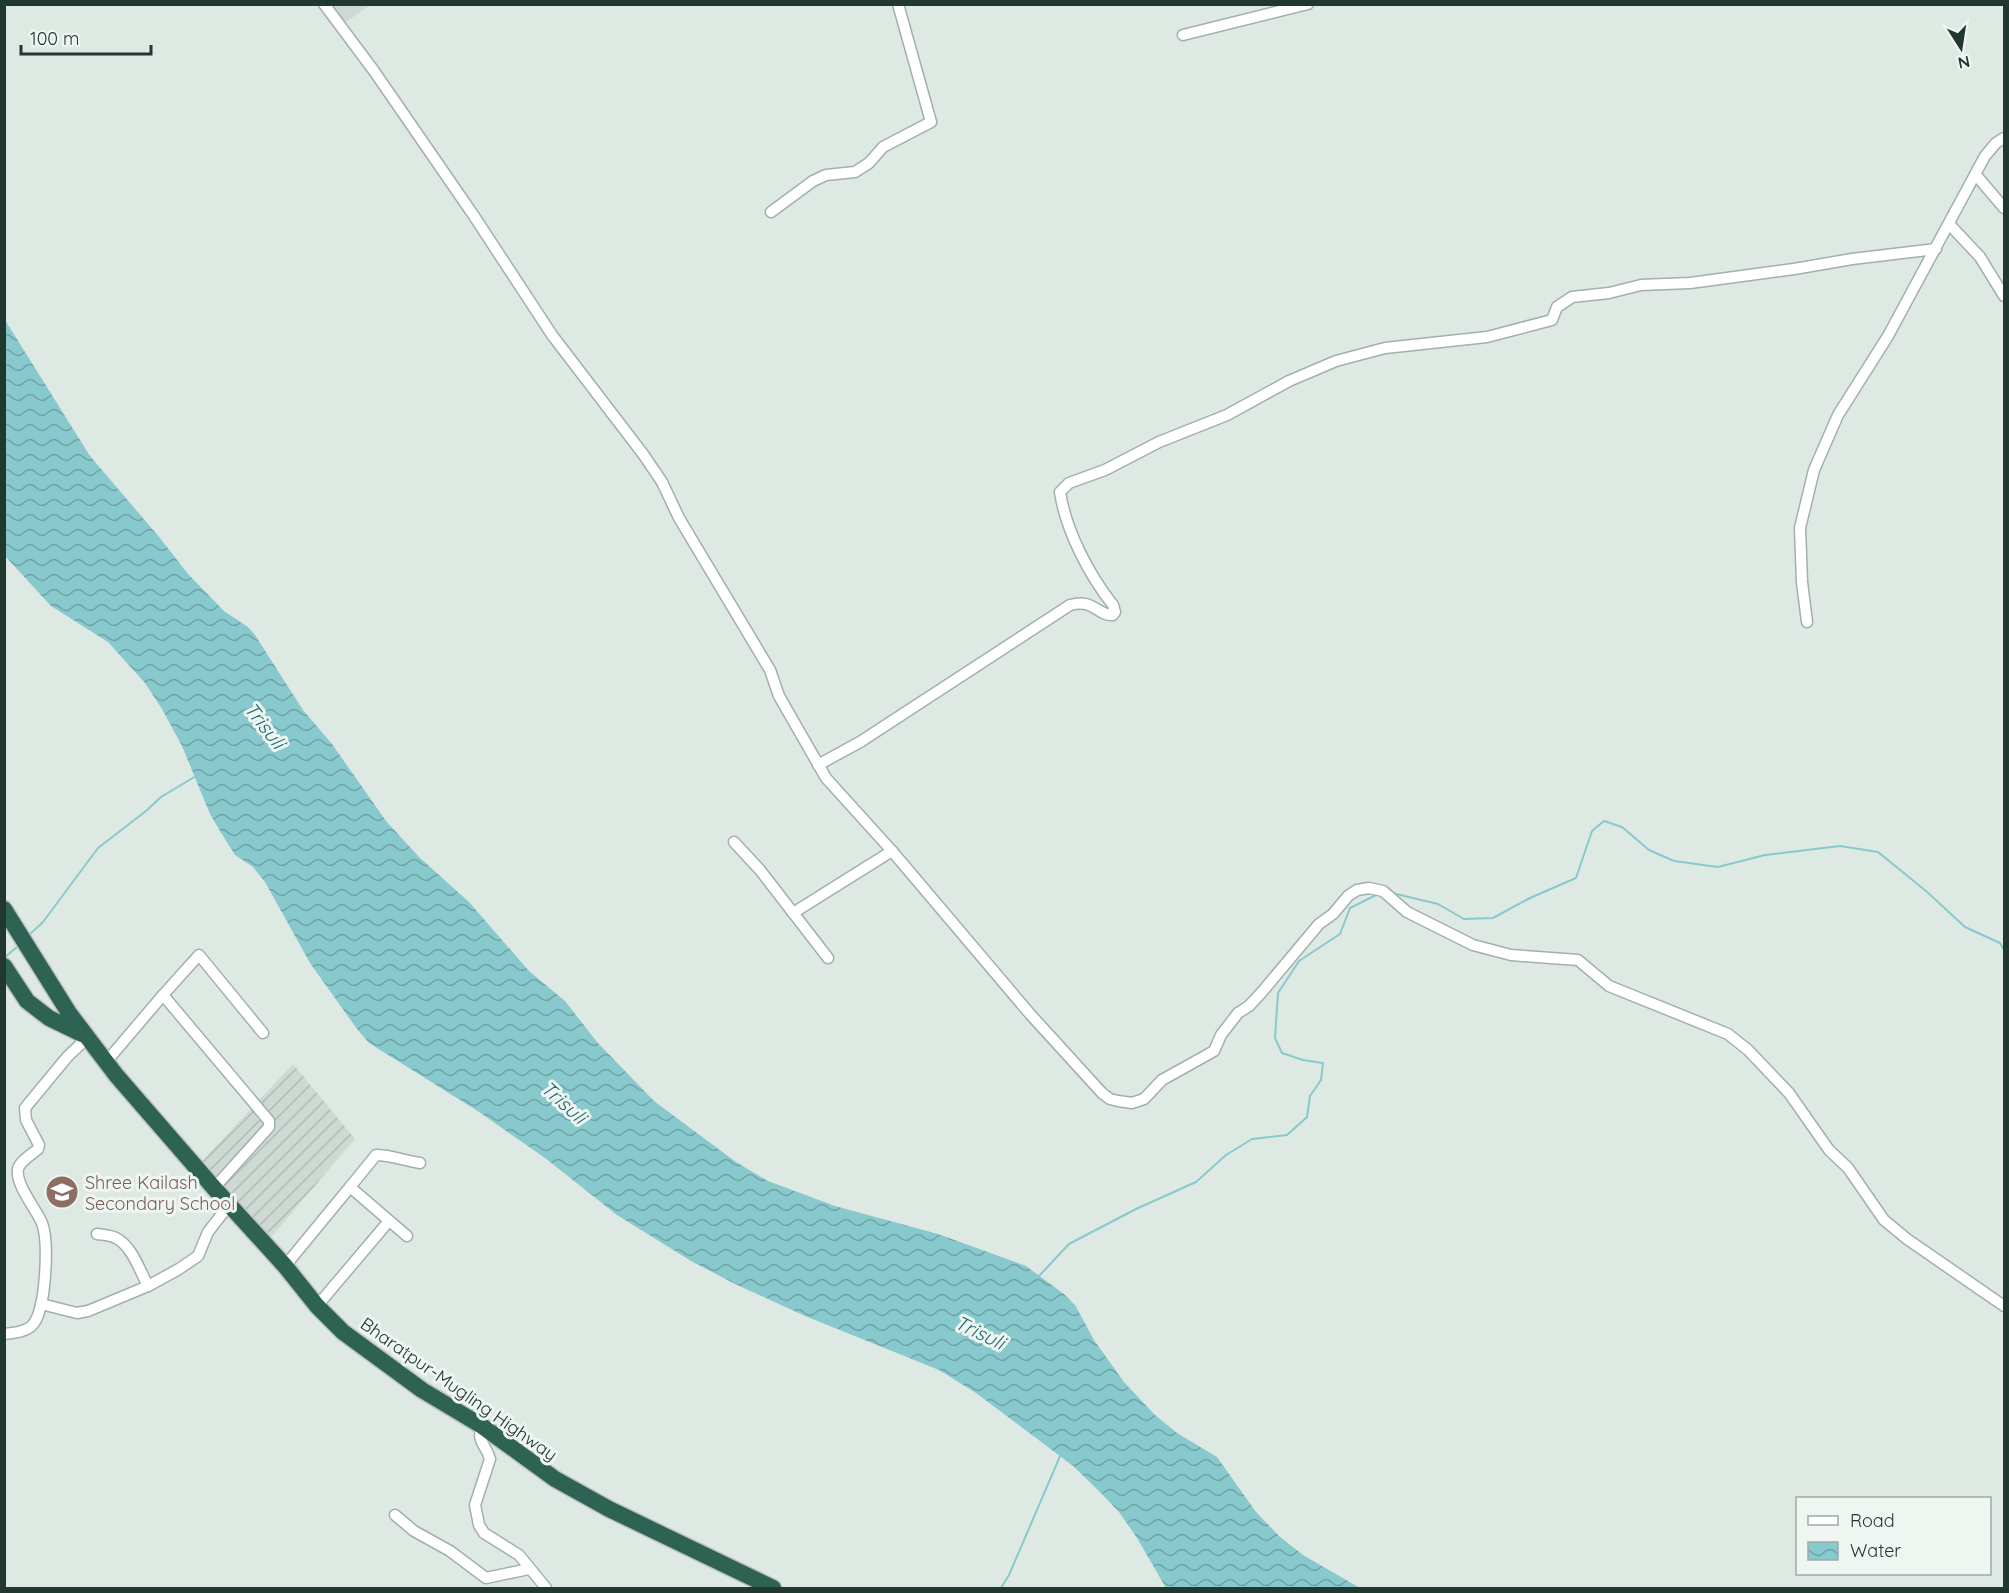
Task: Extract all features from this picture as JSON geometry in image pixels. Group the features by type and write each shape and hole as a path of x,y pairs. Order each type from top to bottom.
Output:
{"highway":[{"name":"Bharatpur-Mugling Highway","path":"4,909 69,1013 106,1062 214,1188 285,1266 317,1306 343,1332 422,1390 482,1426 555,1479 772,1588"},
{"name":"Bharatpur-Mugling Highway","path":"4,966 27,1001 49,1018 88,1037"}],"street":[{"path":"324,4 374,71 474,216 557,342 662,482 679,518 770,670 779,696 826,778 892,851 1036,1021 1102,1093 1118,1101 1144,1100 1162,1080 1214,1052 1221,1035 1238,1013 1249,1006 1319,924 1333,914 1348,896 1358,890 1369,888 1383,891 1407,912 1473,945 1511,955 1578,960 1609,986 1728,1034 1748,1050 1789,1093 1829,1150 1848,1168 1884,1220 1907,1239 2004,1306"},
{"path":"771,212 813,181 826,175 855,172 869,163 883,147 931,122 897,4"},
{"path":"1184,35 1308,4"},
{"path":"1807,622 1802,582 1800,528 1814,470 1838,416 1888,336 1985,156 1996,143 2004,138"},
{"path":"1976,175 2004,208"},
{"path":"1949,224 1980,257 2004,296"},
{"path":"818,765 860,742 1070,605 1089,604 1106,615 1113,615 1115,612 1113,605 1087,567 1066,518 1060,492 1069,483 1105,470 1160,442 1227,415 1290,381 1336,361 1385,348 1487,337 1519,330 1552,320 1557,307 1572,297 1609,293 1641,285 1690,283 1936,249"},
{"path":"734,842 760,870 828,958"},
{"path":"793,913 892,851"},
{"path":"106,1062 199,955 263,1033"},
{"path":"163,995 269,1121 269,1127 214,1188"},
{"path":"4,1334 27,1329 34,1324 41,1304 44,1231 22,1187 18,1171 21,1163 38,1149 39,1145 26,1120 25,1108 60,1064 88,1037"},
{"path":"285,1266 376,1155 388,1155 420,1163"},
{"path":"350,1187 407,1236"},
{"path":"41,1304 77,1312 88,1311 148,1286 198,1256 208,1232 229,1205"},
{"path":"317,1306 389,1221"},
{"path":"97,1234 122,1241 148,1286"},
{"path":"482,1426 479,1434 480,1440 490,1458 475,1505 476,1517 484,1533 519,1555 546,1588"},
{"path":"395,1515 414,1531 450,1551 486,1578 529,1569"}],"shaded area":[{"path":"324,5 370,5 339,27"},
{"path":"293,1064 355,1139 271,1237 202,1161"}],"water":[{"name":"Trisuli","path":"5,320 90,456 188,574 224,611 248,627 255,635 303,710 332,744 386,821 419,857 469,902 529,971 565,1001 597,1042 654,1101 736,1162 768,1181 835,1206 938,1234 1026,1266 1075,1305 1094,1340 1124,1382 1155,1415 1177,1433 1217,1457 1256,1512 1279,1536 1303,1555 1360,1588 1166,1588 1137,1538 1119,1512 1101,1493 1072,1465 976,1393 939,1370 805,1316 691,1261 617,1215 545,1158 476,1110 369,1043 310,963 265,882 253,867 235,855 220,831 210,814 182,746 145,683 108,642 51,606 5,556"}],"waterway":[{"path":"28,936 43,922 98,848 161,797 196,776"},
{"path":"1392,893 1438,904 1464,919 1493,918 1530,898 1576,878 1592,831 1604,821 1622,827 1649,850 1674,861 1718,867 1765,855 1840,846 1878,852 1926,891 1965,927 2000,943 2004,950"},
{"path":"1039,1276 1069,1244 1136,1209 1196,1182 1226,1155 1252,1139 1287,1135 1307,1117 1310,1096 1321,1080 1323,1063 1303,1060 1282,1053 1275,1038 1278,993 1299,961 1340,934 1350,908 1378,894"},
{"path":"4,958 18,946"},
{"path":"1001,1588 1009,1575 1061,1454"}],"place":[{"name":"Shree Kailash Secondary School","path":"62,1192"}]}
